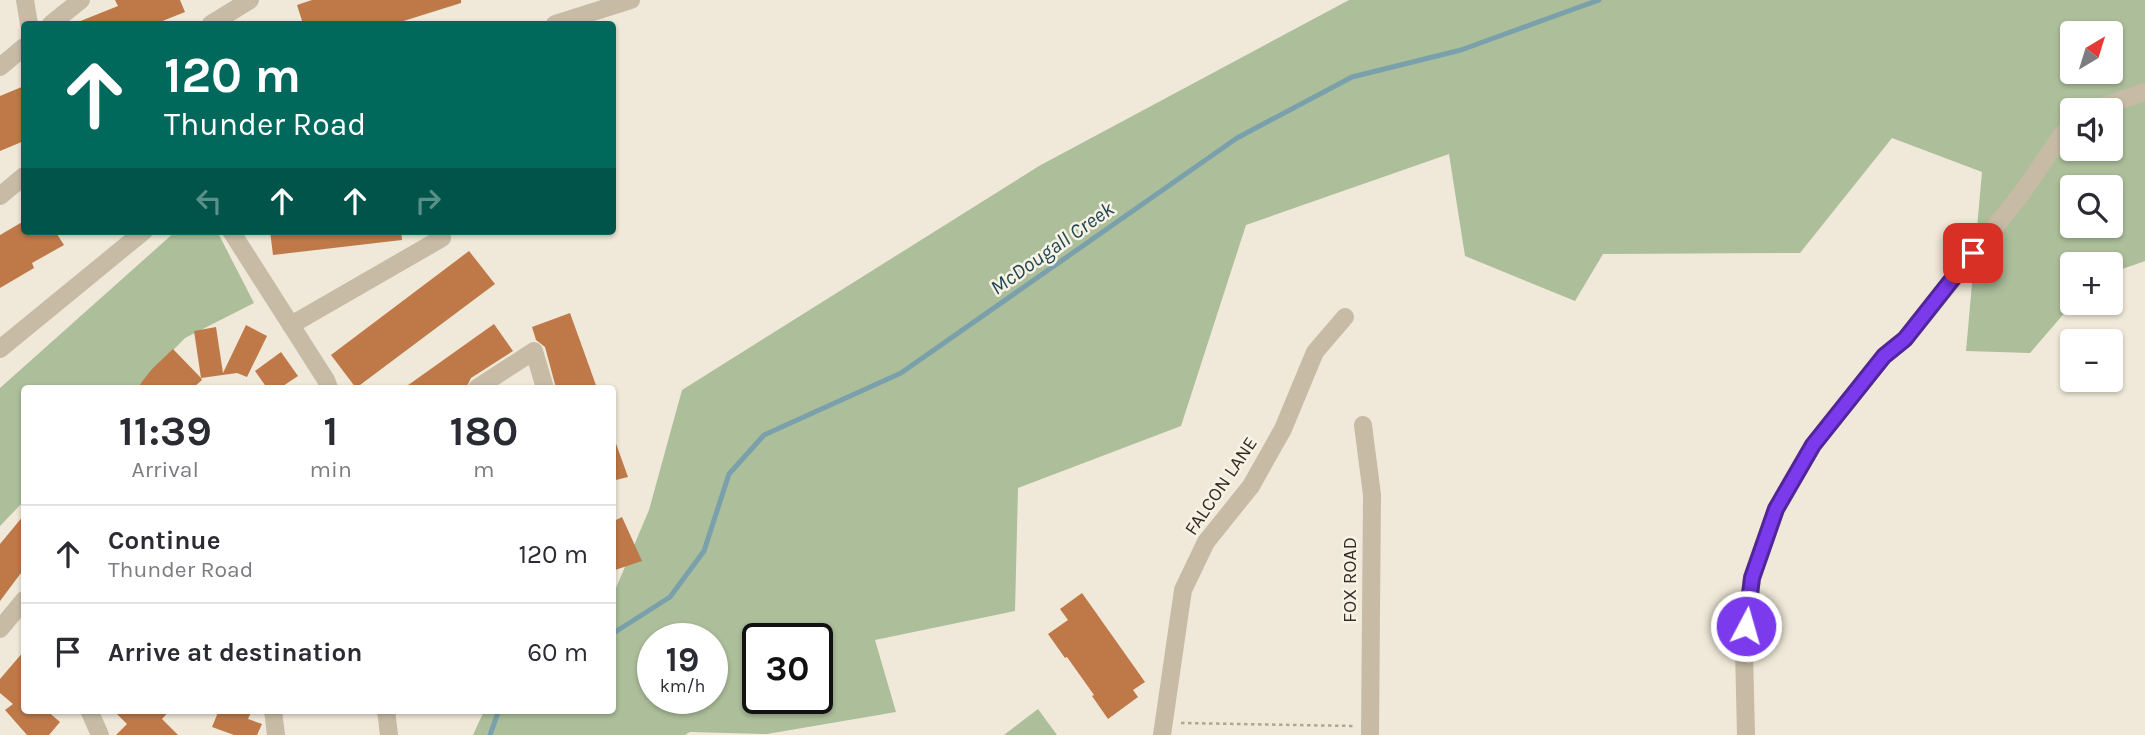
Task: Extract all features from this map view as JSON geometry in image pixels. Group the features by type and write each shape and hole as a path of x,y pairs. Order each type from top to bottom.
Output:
{"street":[{"path":"24,0 28,21"},
{"path":"55,21 81,0"},
{"path":"216,21 250,0"},
{"path":"564,21 631,0"},
{"path":"0,67 21,50"},
{"path":"2123,99 2145,92"},
{"path":"1746,735 1744,651 1752,578 1776,509 1813,445 1884,356 1905,339 2022,193 2060,137"},
{"path":"0,196 21,178"},
{"path":"0,349 139,235"},
{"path":"234,235 328,385"},
{"path":"291,326 442,238"},
{"name":"FALCON LANE","path":"1163,729 1183,590 1206,542 1251,486 1283,429 1315,352 1345,317"},
{"path":"482,385 534,351 544,385"},
{"name":"FOX ROAD","path":"1363,425 1372,495 1370,731"},
{"path":"0,629 21,604"},
{"path":"91,714 100,735"},
{"path":"273,714 275,735"},
{"path":"386,714 389,735"}],"path":[{"path":"1163,729 1370,731"}],"green space":[{"path":"1349,0 2145,0 2145,261 2123,269 2123,252 2060,252 2060,315 2063,315 2030,353 1966,351 1982,172 1892,138 1800,253 1603,254 1575,301 1465,256 1449,154 1246,225 1181,426 1018,488 1015,611 875,640 896,712 767,734 690,732 685,735 473,735 483,714 616,714 616,588 649,510 682,390 1039,166"},
{"path":"172,235 219,235 254,303 185,338 139,385 21,385 21,504 0,526 0,388"},
{"path":"1038,709 1057,735 1004,735"}],"building":[{"path":"115,0 180,0 185,12 162,21 80,21 118,6"},
{"path":"312,0 461,0 461,3 404,21 302,21 297,5"},
{"path":"21,87 21,142 0,151 0,96"},
{"path":"21,223 21,235 58,235 64,245 32,263 34,268 0,288 0,235"},
{"path":"270,235 401,235 402,240 273,255"},
{"path":"469,251 495,284 360,385 354,385 331,355"},
{"path":"570,313 596,385 555,385 545,347 536,340 532,327"},
{"path":"494,324 513,351 471,378 468,385 408,385"},
{"path":"246,325 267,336 247,377 237,373 201,378 194,331 216,327 223,373"},
{"path":"173,349 202,380 196,385 139,385 152,369"},
{"path":"281,352 298,376 284,385 265,385 255,371"},
{"path":"616,444 628,477 616,480"},
{"path":"622,517 642,561 616,570 616,520"},
{"path":"21,519 21,573 0,601 0,544"},
{"path":"1082,593 1145,682 1133,690 1138,697 1108,719 1092,696 1094,695 1048,634 1068,620 1060,609"},
{"path":"21,654 21,714 51,714 60,722 49,735 27,735 5,710 13,704 0,693 0,679"},
{"path":"117,714 166,714 162,719 178,735 116,735 127,724"},
{"path":"217,714 250,714 248,719 262,724 257,735 234,735 212,727"}],"waterway":[{"name":"McDougall Creek","path":"616,631 670,597 704,551 729,474 764,435 901,373 1237,138 1352,77 1461,50 1599,0"},
{"name":"McDougall Creek","path":"490,735 498,714"}],"route":[{"path":"1746,626 1752,578 1776,509 1813,445 1884,356 1905,339 1973,253"}]}
